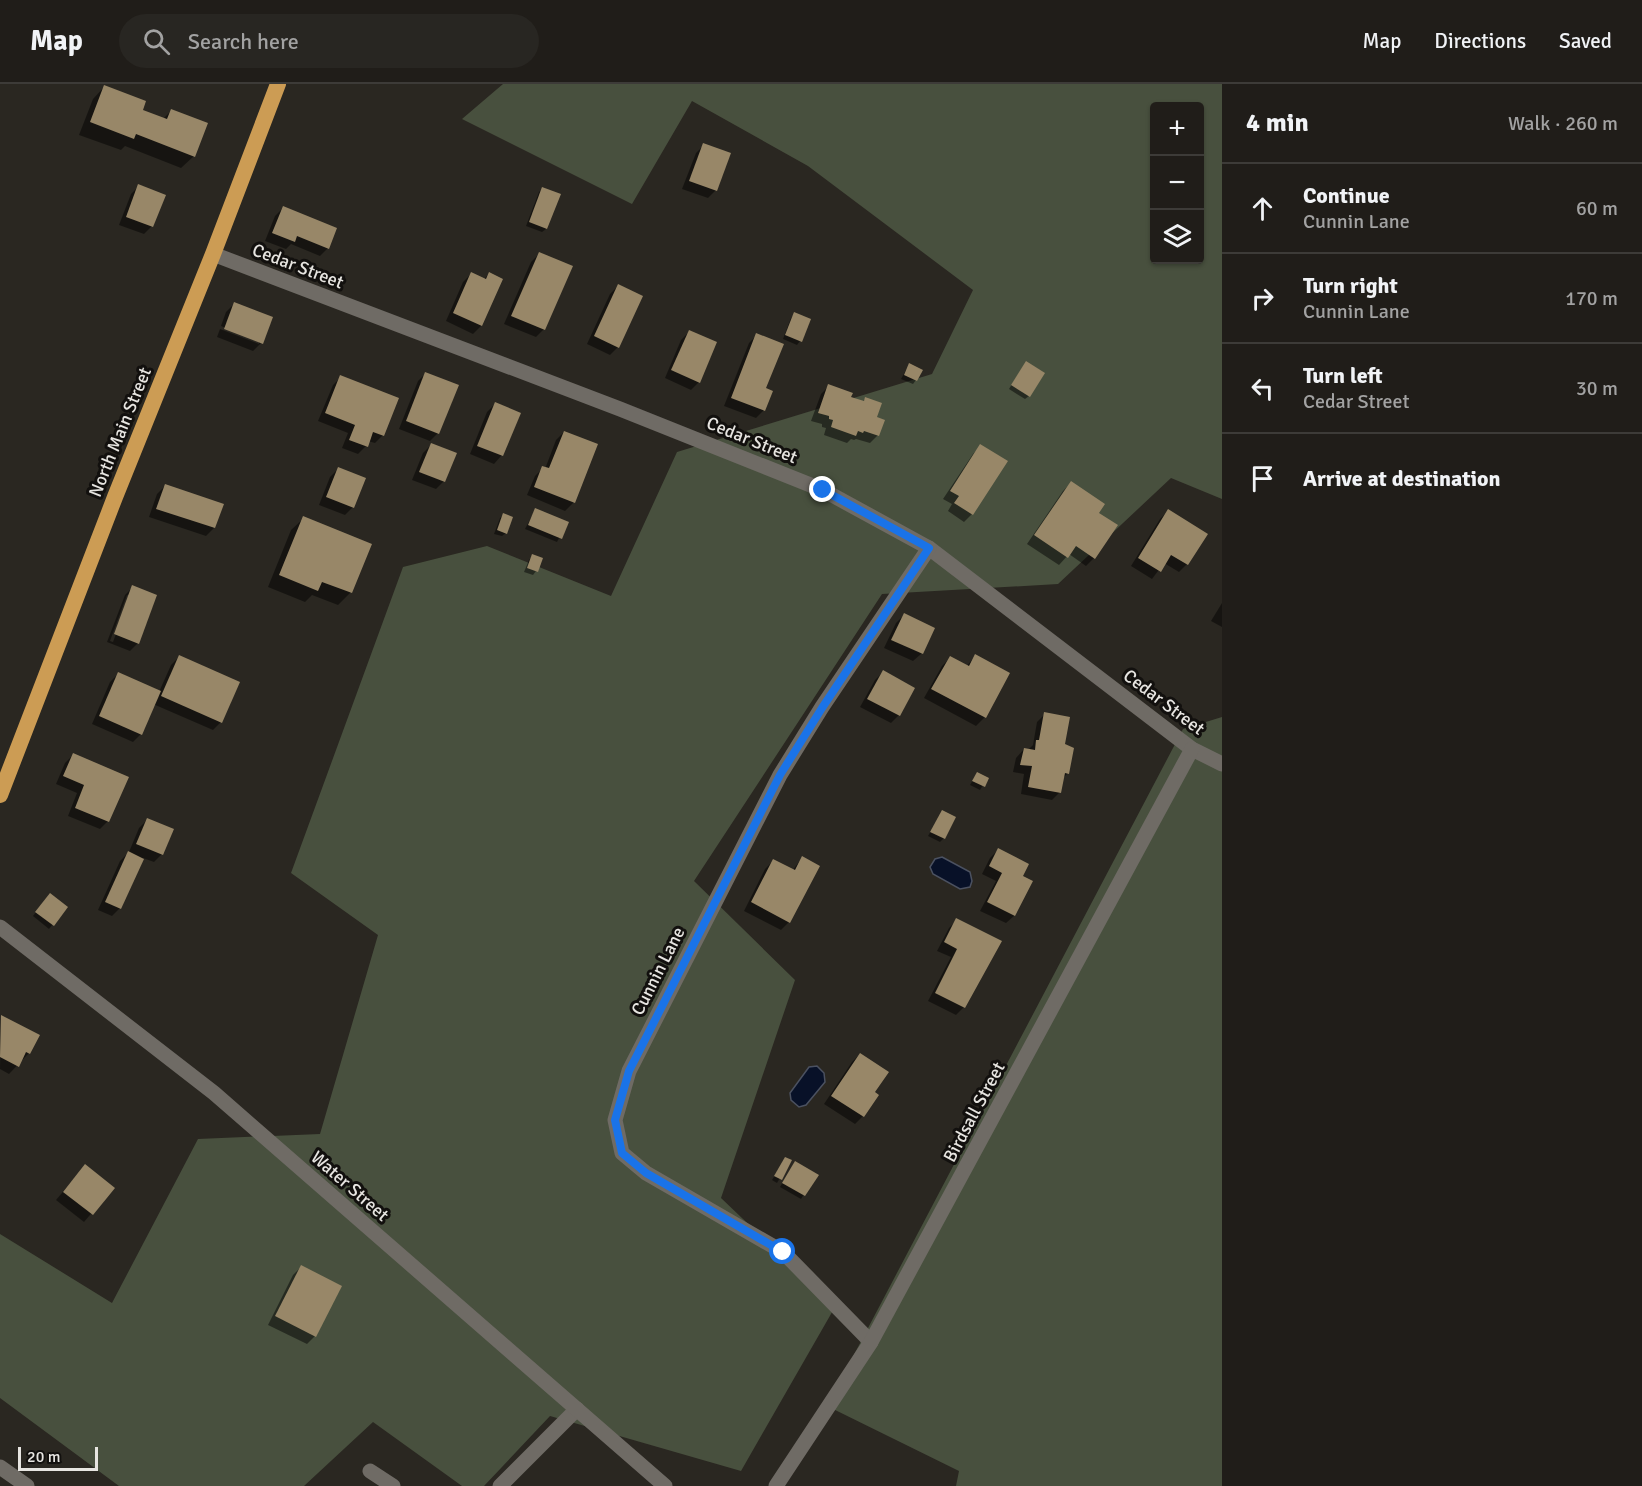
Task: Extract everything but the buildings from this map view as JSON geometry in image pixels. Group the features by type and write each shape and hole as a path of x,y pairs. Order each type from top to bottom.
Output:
{"highway":[{"name":"North Main Street","path":"0,795 114,497 213,254 278,84"}],"street":[{"name":"Cedar Street","path":"213,254 620,409 823,490 929,548 1192,749 1222,764"},
{"name":"Cunnin Lane","path":"871,1342 783,1252 646,1173 622,1153 615,1120 629,1071 780,775 929,548"},
{"name":"Birdsall Street","path":"776,1486 871,1342 1192,749"},
{"name":"Water Street","path":"0,927 214,1093 665,1486"},
{"path":"500,1486 577,1409"},
{"path":"0,1467 27,1486"},
{"path":"370,1471 393,1486"}],"green space":[{"path":"503,84 1222,84 1222,499 1171,478 1058,584 882,594 694,881 795,980 721,1198 835,1307 741,1471 550,1416 484,1486 462,1486 373,1422 304,1486 119,1486 0,1398 0,1234 112,1303 198,1139 320,1134 378,935 291,873 403,567 487,546 611,596 677,452 932,374 973,290 808,166 692,101 632,204 462,119"},
{"path":"1222,717 1222,1486 956,1486 959,1471 827,1406 1183,729"}],"water":[{"path":"942,857 970,872 972,881 970,887 960,889 933,874 930,867 935,859"},
{"path":"817,1066 824,1073 825,1082 806,1105 799,1107 791,1100 790,1093 809,1067"}],"route":[{"path":"783,1252 646,1173 622,1153 615,1120 629,1071 780,775 929,548 823,490"}]}
